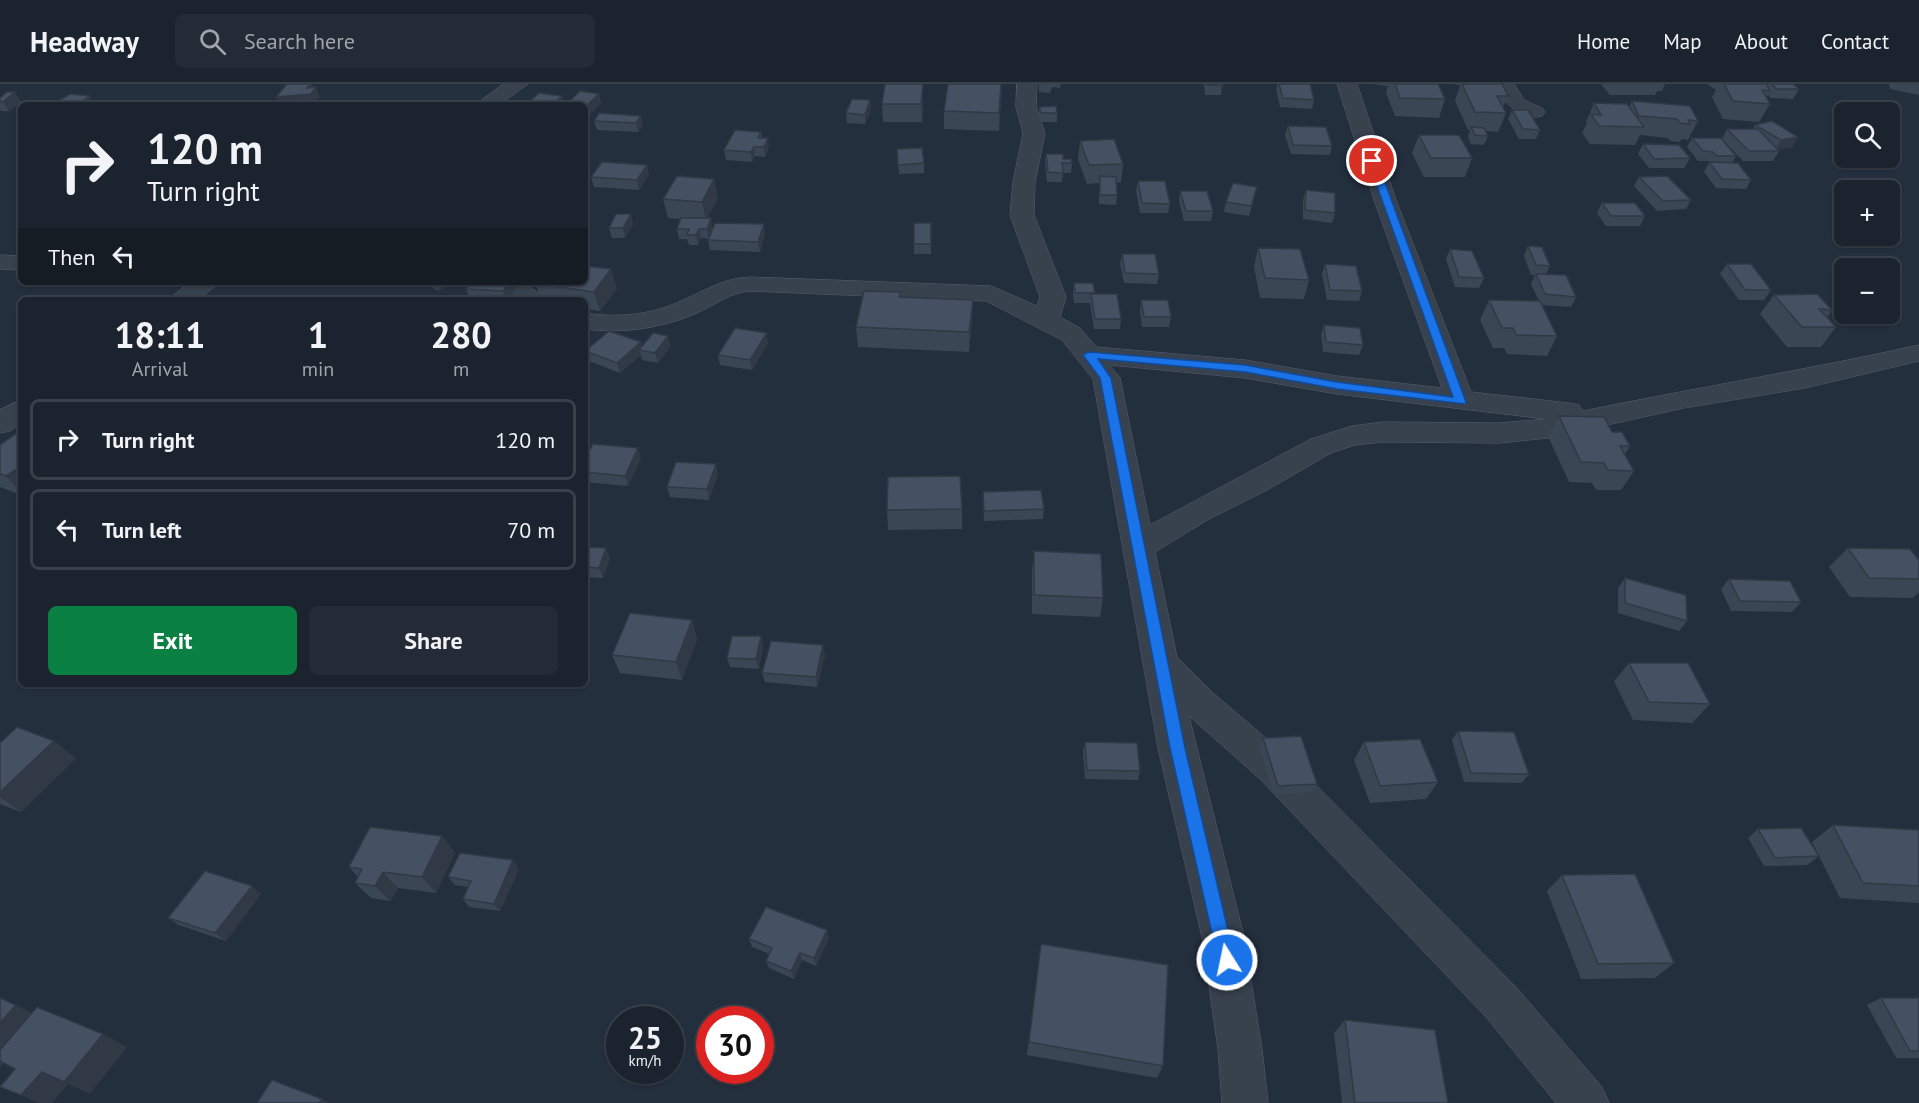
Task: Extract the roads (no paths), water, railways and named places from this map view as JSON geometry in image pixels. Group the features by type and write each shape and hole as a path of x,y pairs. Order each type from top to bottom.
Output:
{"street":[{"path":"490,102 518,84"},
{"path":"1027,84 1026,107 1034,133 1024,182 1022,215 1053,297 1046,320"},
{"path":"1347,84 1385,200 1461,402"},
{"path":"1504,84 1516,104 1535,112"},
{"path":"0,262 18,263"},
{"path":"588,321 621,322 655,318 683,310 719,288 750,284 991,294 1071,334 1089,355 1106,378 1177,748 1223,938 1240,1049 1245,1103"},
{"path":"186,297 204,285"},
{"path":"505,285 527,297"},
{"path":"1140,546 1198,511 1256,483 1321,446 1352,436 1383,432 1499,433 1548,428 1805,379 1919,353"},
{"path":"1089,355 1245,369 1337,385 1461,402 1572,413 1624,412"},
{"path":"0,424 18,412"},
{"path":"1161,663 1199,704 1273,767 1502,1002 1586,1103"}]}
